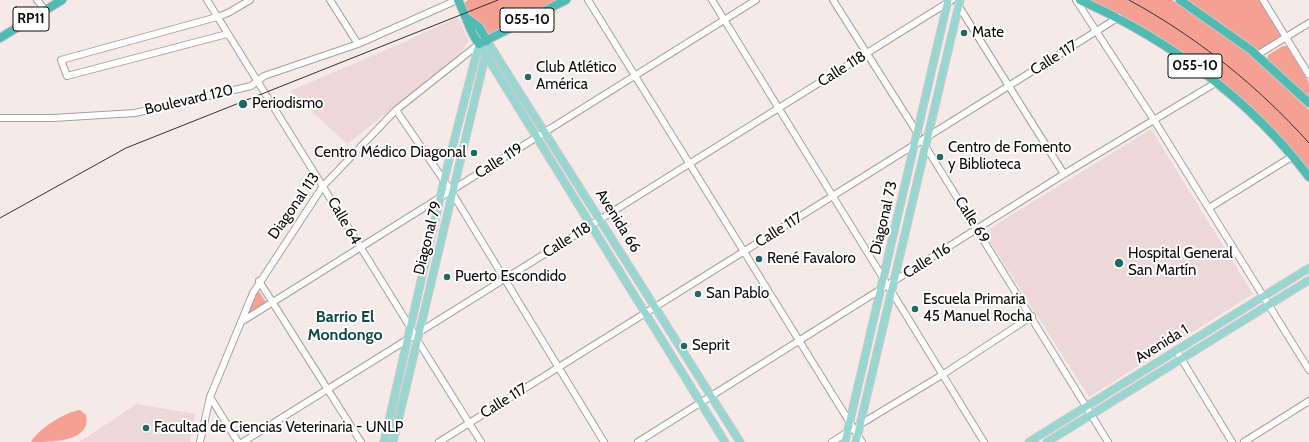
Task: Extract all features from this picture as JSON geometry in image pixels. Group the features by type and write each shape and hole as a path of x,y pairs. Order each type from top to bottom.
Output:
{"highway":[{"name":"RP11","path":"0,38 62,0"},
{"name":"Avenida 66","path":"457,0 468,19 471,32 478,44"},
{"name":"055-10","path":"487,41 566,0"},
{"name":"055-10","path":"1080,0 1119,18 1205,72 1267,128 1309,176"},
{"name":"055-10","path":"1180,0 1257,55 1309,103"},
{"name":"Avenida 66","path":"468,19 478,27 487,41"},
{"name":"Diagonal 113","path":"478,44 487,41"}],"main road":[{"name":"Diagonal 73","path":"844,442 847,432 852,425 880,290 917,133 954,2"},
{"name":"Diagonal 73","path":"857,439 925,141 954,2"},
{"name":"Diagonal 79","path":"393,442 417,335 485,55 487,41"},
{"name":"Avenida 66","path":"487,41 740,442"},
{"name":"Diagonal 79","path":"384,442 444,181 478,44"},
{"name":"Avenida 66","path":"478,44 646,312 725,442"},
{"name":"Avenida 1","path":"1029,442 1309,268"},
{"name":"Avenida 1","path":"1047,442 1309,280"}],"street":[{"path":"37,0 45,10"},
{"name":"Calle 64","path":"207,0 227,34 259,81 359,248 410,328 417,335 481,442"},
{"path":"227,34 67,76 61,60 217,17 228,13 250,0"},
{"path":"330,0 358,44"},
{"name":"Boulevard 120","path":"0,118 53,118 135,113 251,86 264,76 358,44 457,0"},
{"path":"588,0 852,425 857,439 862,442"},
{"path":"712,0 883,278 891,287 942,375 984,442"},
{"name":"Calle 119","path":"241,322 756,0"},
{"name":"Calle 69","path":"833,0 917,133 925,141 1108,442"},
{"path":"1076,0 1154,120 1309,370"},
{"path":"1263,0 1309,75"},
{"path":"954,2 1064,174"},
{"name":"Calle 118","path":"243,442 417,335 505,278 778,108 954,2"},
{"name":"Calle 117","path":"439,442 914,145 925,141 1009,86 1119,18"},
{"path":"1257,55 1309,23"},
{"name":"Diagonal 113","path":"200,442 210,397 259,281 323,186 396,110 478,44"},
{"name":"Calle 116","path":"638,442 880,290 891,287 1064,174 1216,82"},
{"path":"396,110 452,191 604,442"},
{"path":"1209,208 1293,156"},
{"path":"259,281 361,442"},
{"path":"852,425 861,423 942,375 1032,316"},
{"path":"1176,350 1232,442"},
{"path":"210,397 238,442"},
{"path":"1244,442 1309,401"},
{"path":"832,442 847,432"}],"shaded area":[{"path":"468,0 556,0 489,34 481,24 471,16 464,3"},
{"path":"1089,0 1172,0 1204,20 1248,53 1309,110 1309,170 1261,118 1209,72 1152,32"},
{"path":"1185,0 1259,0 1281,36 1280,39 1261,51 1257,51"},
{"path":"458,17 469,41 455,60 347,144 290,91 402,43"},
{"path":"1283,46 1287,46 1309,83 1309,100 1267,60 1268,55"},
{"name":"Hospital General San Martín","path":"1151,129 1253,294 1089,397 984,232"},
{"path":"258,290 266,302 247,315"},
{"name":"Facultad de Ciencias Veterinaria - UNLP","path":"137,404 195,414 190,442 79,442"},
{"path":"80,410 86,415 86,424 83,431 77,435 69,439 59,441 31,442 34,437 52,422 74,411"}],"tram line":[{"path":"0,218 126,148 498,0"},
{"path":"1129,0 1179,30 1248,82 1309,143"}],"place":[{"name":"Mate","path":"964,33"},
{"name":"Club Atlético América","path":"528,77"},
{"name":"Periodismo","path":"243,104"},
{"name":"Centro Médico Diagonal","path":"474,153"},
{"name":"Centro de Fomento y Biblioteca","path":"940,157"},
{"name":"René Favaloro","path":"759,259"},
{"name":"Hospital General San Martín","path":"1119,263"},
{"name":"Puerto Escondido","path":"447,277"},
{"name":"San Pablo","path":"698,294"},
{"name":"Escuela Primaria 45 Manuel Rocha","path":"915,309"},
{"name":"Seprit","path":"684,346"},
{"name":"Facultad de Ciencias Veterinaria - UNLP","path":"146,428"}],"district":[{"name":"Barrio El Mondongo","path":"345,326"}]}
